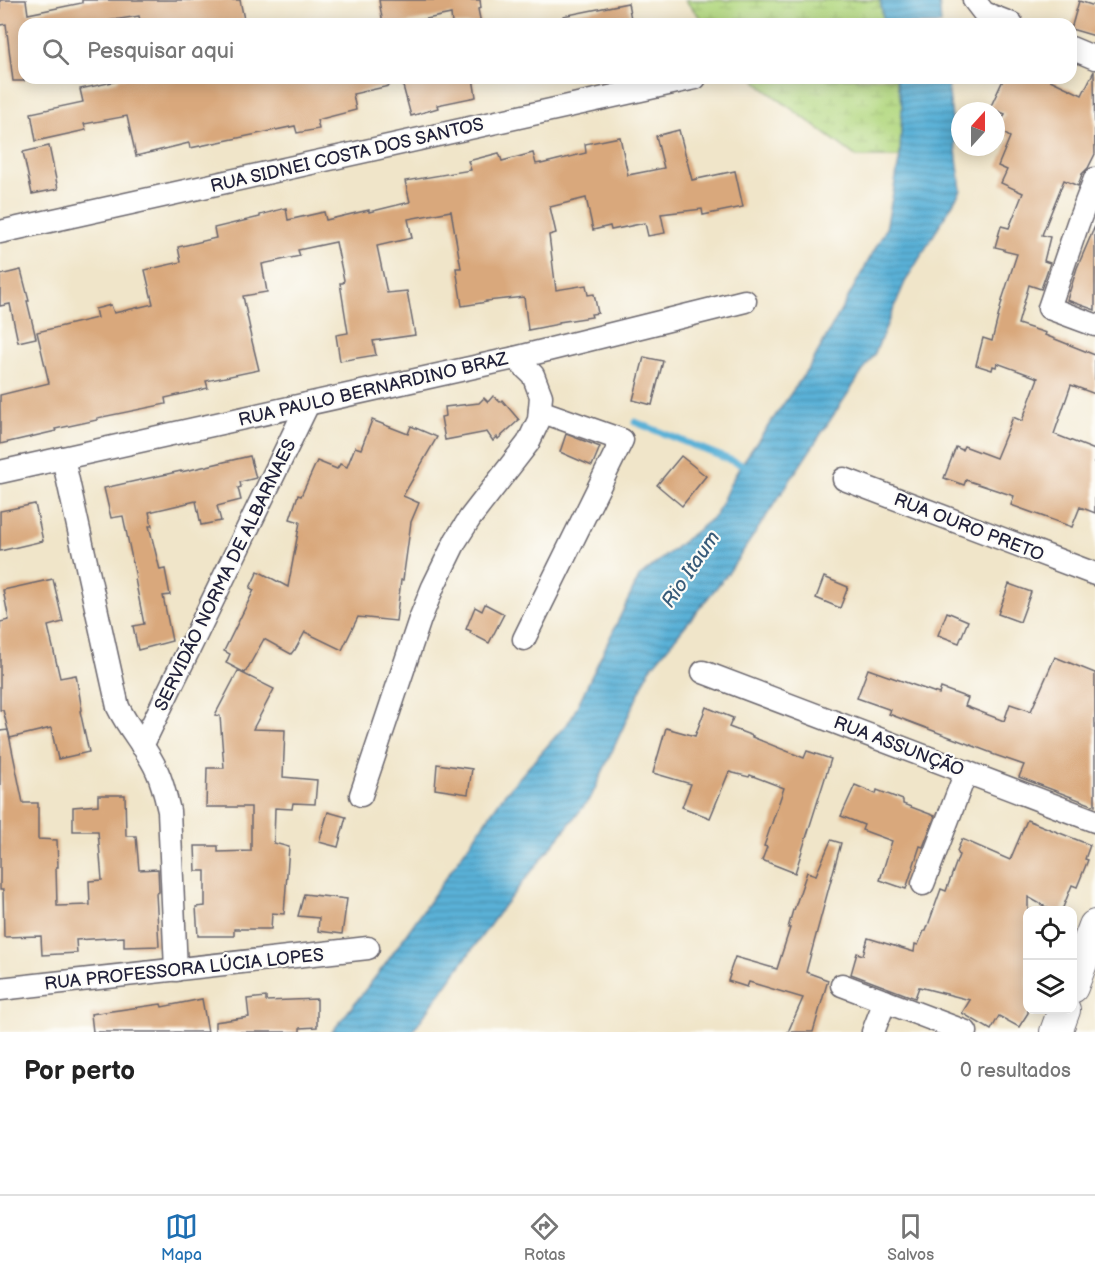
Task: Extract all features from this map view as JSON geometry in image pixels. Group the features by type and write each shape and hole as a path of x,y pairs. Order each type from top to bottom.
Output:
{"main road":[{"path":"1077,974 1095,926"},
{"path":"1056,1032 1063,1014"}],"street":[{"path":"979,6 1001,18"},
{"path":"1077,50 1095,58"},
{"name":"RUA SIDNEI COSTA DOS SANTOS","path":"0,232 668,84"},
{"path":"1095,179 1049,308 1095,325"},
{"name":"RUA PAULO BERNARDINO BRAZ","path":"0,472 515,357 745,301"},
{"path":"361,795 420,619 433,587 456,540 470,518 528,443 539,420 541,396 533,375 515,357"},
{"name":"SERVIDÃO NORMA DE ALBARNAES","path":"142,746 308,404"},
{"path":"524,639 622,440 540,411"},
{"path":"63,458 118,707 157,770 169,811 176,970"},
{"name":"RUA OURO PRETO","path":"844,479 1095,574"},
{"name":"RUA ASSUNÇÃO","path":"703,672 1095,821"},
{"path":"923,884 966,772"},
{"name":"RUA PROFESSORA LÚCIA LOPES","path":"0,989 368,948"},
{"path":"842,985 966,1032"},
{"path":"873,1032 885,1002"}],"green space":[{"path":"685,0 880,0 883,18 701,18"},
{"path":"759,84 897,84 902,106 900,157 857,157"}],"water":[{"path":"880,0 939,0 940,18 883,18"},
{"name":"Rio Itaum","path":"897,84 948,84 951,110 951,156 957,156 961,190 905,282 875,353 729,572 650,669 591,797 503,907 412,1032 332,1032 384,966 503,796 571,719 639,577 716,515 741,465 810,366 886,229 900,157 902,106"}],"building":[{"path":"0,0 26,0 28,14 82,3 82,0 240,0 244,18 140,18 139,16 18,18 18,81 13,81 6,24 0,25"},
{"path":"379,0 480,0 481,8 478,9 480,18 451,18 451,14 431,18 382,18"},
{"path":"1079,1 1095,6 1095,36 1077,31 1077,18 1074,18"},
{"path":"628,3 631,18 563,18 563,16"},
{"path":"1094,71 1095,154 1082,174 1078,186 1064,180 1042,235 1050,237 1044,261 1050,263 1041,289 1029,285 1018,324 1046,333 1045,335 1095,355 1095,394 1071,385 1054,434 1095,450 1095,513 1080,507 1072,527 1011,505 1014,496 966,480 964,485 944,478 956,447 962,450 964,446 996,458 1013,417 1022,421 1038,378 997,363 992,370 976,365 983,338 992,341 1017,254 995,247 1001,226 1009,228 1023,193 1001,183 1007,170 998,166 1002,156 1005,156 1010,137 1005,134 1005,102 993,102 1001,84 1059,84 1082,95"},
{"path":"104,84 389,84 389,86 353,94 356,110 317,120 319,129 297,133 295,126 190,148 189,143 136,156 127,116 84,124 86,130 36,141 31,113 83,102 80,89"},
{"path":"474,84 476,97 437,105 438,108 411,116 403,86"},
{"path":"679,130 692,180 735,171 743,207 703,215 702,209 661,214 665,233 648,236 645,223 611,230 610,226 593,230 586,198 550,207 556,233 549,235 556,290 586,285 588,295 594,294 598,313 591,314 592,317 528,330 524,297 462,306 456,268 461,268 451,211 408,219 412,238 377,246 387,293 407,291 415,335 373,341 376,355 340,361 336,335 348,333 340,283 344,280 336,242 298,250 300,256 262,264 267,292 243,296 259,370 206,381 208,388 165,398 166,404 97,418 97,420 55,429 56,431 0,444 0,395 49,383 37,332 97,318 95,309 111,305 114,313 153,304 145,270 181,262 178,247 216,238 214,228 286,208 288,220 324,212 326,220 410,202 405,181 471,170 468,161 499,153 502,161 533,153 536,164 541,164 586,153 585,144 620,137 628,175 664,168 656,136"},
{"path":"49,146 58,189 32,194 23,152"},
{"path":"1095,226 1095,310 1067,300 1077,268"},
{"path":"21,270 36,338 18,342 10,304 0,306 0,275"},
{"path":"644,357 663,361 652,405 633,400"},
{"path":"493,396 500,402 502,400 519,420 493,441 487,432 445,440 441,417 446,416 445,407 479,403 484,398 488,402"},
{"path":"372,420 408,434 411,426 437,437 403,496 419,503 411,522 396,621 358,617 342,650 305,632 291,654 264,639 245,673 226,663 230,654 224,651 254,590 250,588 258,571 288,587 300,522 290,519 298,495 301,496 317,461 337,469 340,464 347,467 355,447 361,449"},
{"path":"566,434 600,447 592,466 560,452"},
{"path":"250,456 256,478 240,482 241,487 238,488 241,500 217,506 221,521 201,525 196,501 149,512 152,526 149,526 160,570 165,569 170,595 163,596 172,641 138,650 133,626 144,624 123,516 111,518 104,488"},
{"path":"681,456 706,476 682,506 657,485"},
{"path":"35,504 43,541 0,551 0,511"},
{"path":"824,577 848,587 840,608 816,598"},
{"path":"53,579 63,622 48,626 60,678 76,675 82,710 80,711 89,752 58,759 51,728 10,738 3,710 0,710 0,622 9,620 3,590"},
{"path":"1009,584 1031,592 1020,622 998,614"},
{"path":"485,604 504,614 489,643 466,629 475,607 482,611"},
{"path":"947,612 968,621 959,643 938,635"},
{"path":"1055,657 1095,673 1095,806 1019,777 1024,765 889,714 891,710 857,698 868,669 939,694 941,688 968,698 965,706 1004,721 1010,704 1031,711"},
{"path":"238,671 274,689 253,729 285,730 283,777 317,780 315,804 293,803 292,809 275,808 274,843 289,847 284,914 272,913 271,929 234,929 234,936 198,936 196,907 205,906 205,871 196,871 195,846 218,846 218,852 251,851 251,807 206,807 207,768 224,768 220,716 215,715"},
{"path":"706,707 733,718 729,727 752,737 804,758 807,751 831,759 795,873 762,860 767,847 764,846 784,788 750,775 749,777 729,772 710,818 682,807 691,784 653,773 666,728 695,736"},
{"path":"8,730 23,803 38,803 38,839 57,840 57,906 90,905 89,881 102,880 98,831 73,831 73,807 98,805 98,795 125,795 126,836 136,836 139,870 158,869 159,892 156,893 159,946 124,947 124,937 76,940 77,953 42,955 41,936 4,937 3,890 0,890 0,731"},
{"path":"437,764 472,769 468,794 435,789"},
{"path":"855,785 876,794 877,790 903,800 903,804 935,816 923,847 920,846 906,889 880,880 892,841 862,830 864,825 841,816"},
{"path":"328,812 346,817 338,847 319,842"},
{"path":"1027,820 1090,845 1085,859 1088,860 1077,887 1072,885 1064,906 1044,906 1028,897 1028,906 1023,906 1023,1014 1027,1014 1019,1027 999,1016 991,1030 962,1013 970,1000 919,987 915,998 851,974 857,953 863,955 868,938 914,952 915,944 918,945 926,931 941,889 946,891 959,855 957,851 962,839 1010,860"},
{"path":"831,840 841,843 806,972 828,980 813,1032 788,1032 803,998 749,982 747,987 728,981 729,974 735,957 777,969 790,928 788,928 793,910 807,872 816,875"},
{"path":"304,894 347,899 342,934 318,931 319,918 298,916"},
{"path":"266,997 266,1001 317,999 317,1027 300,1028 300,1032 215,1032 215,1022 249,1017 247,999"},
{"path":"202,999 208,1032 93,1032 91,1014 161,1004 162,1007"}],"waterway":[{"path":"635,422 750,468"}]}
